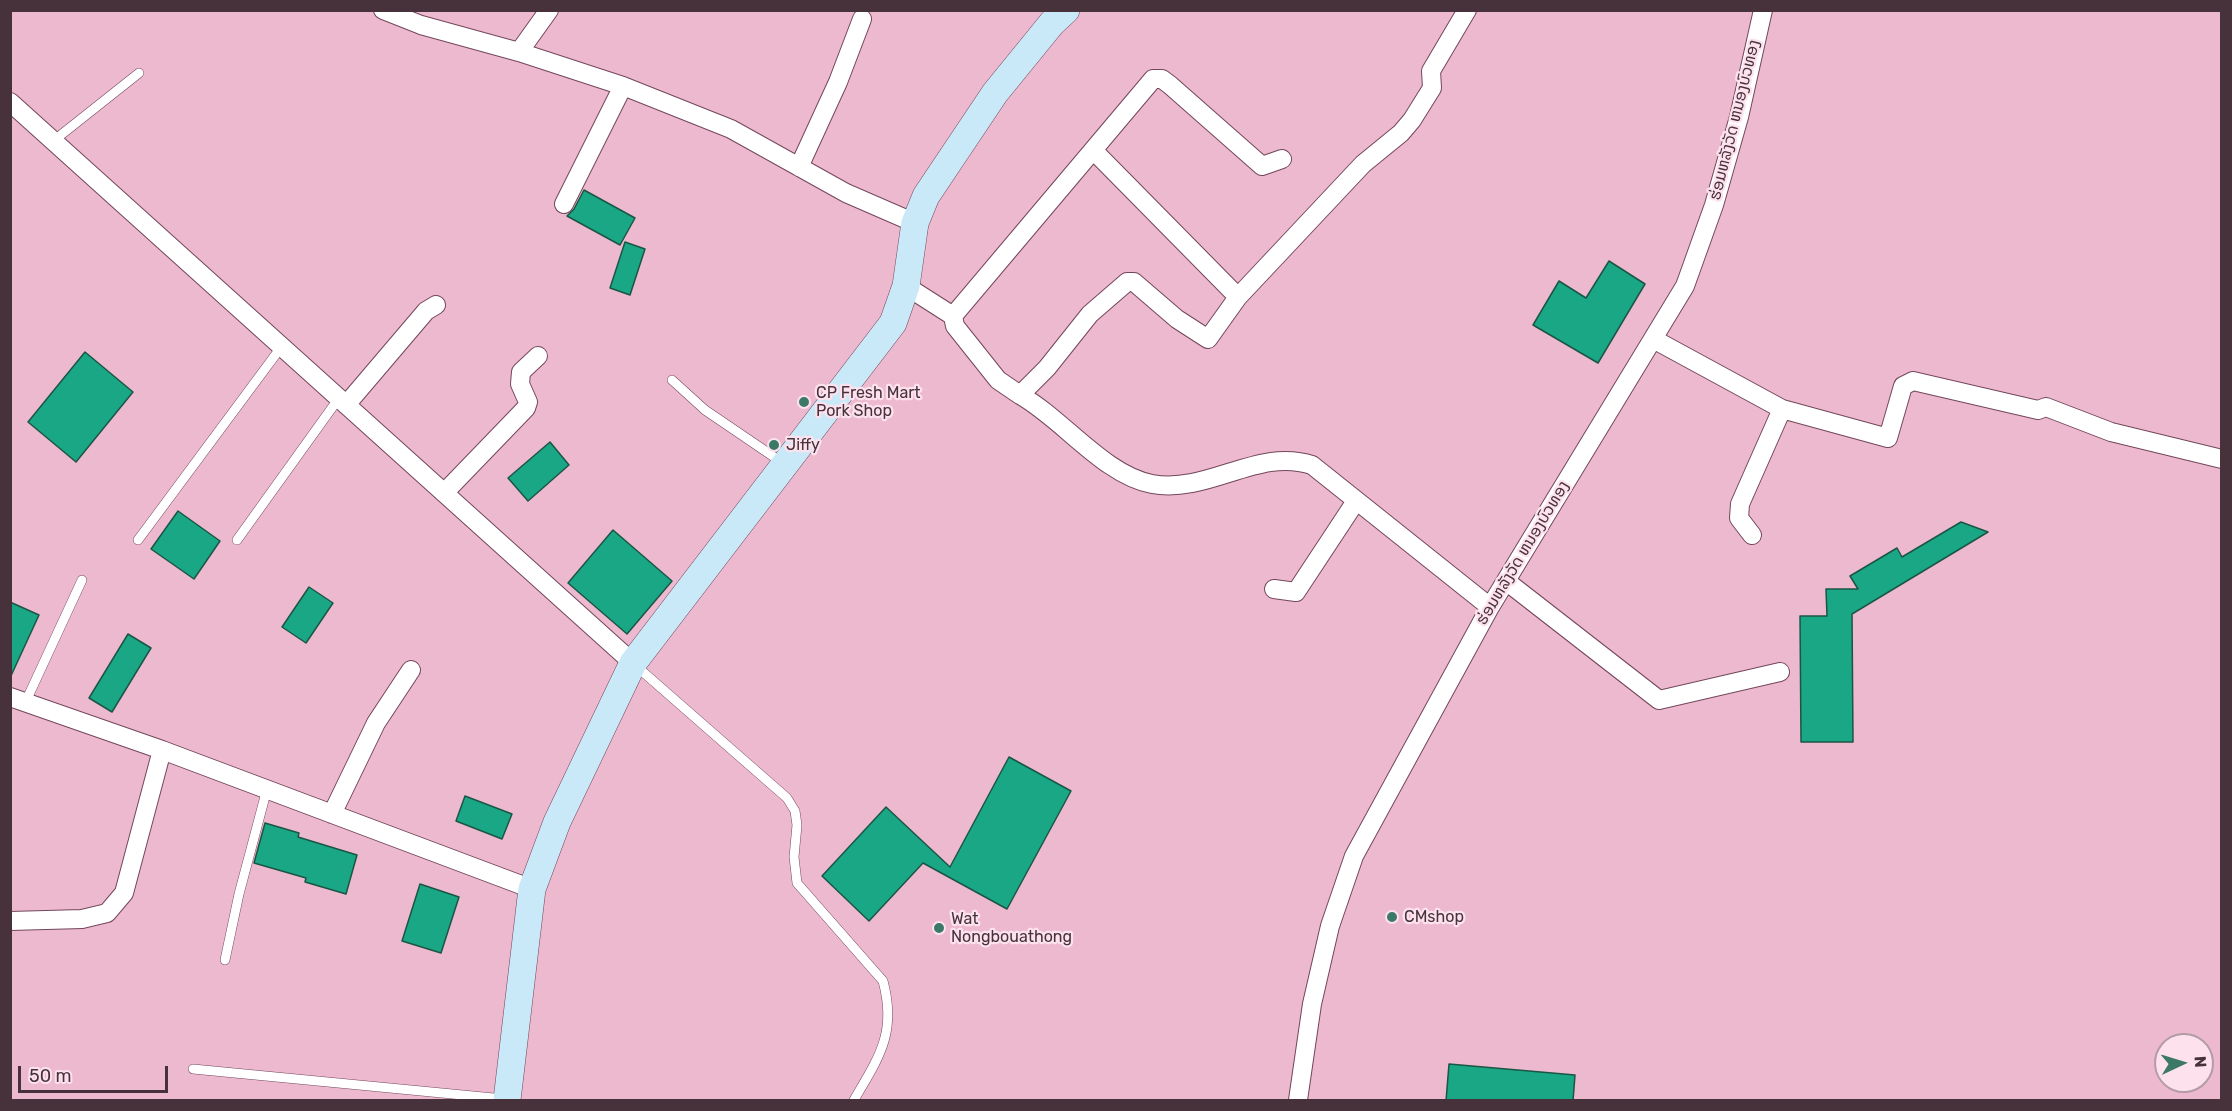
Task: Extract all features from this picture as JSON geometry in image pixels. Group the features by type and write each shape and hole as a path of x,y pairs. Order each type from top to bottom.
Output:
{"street":[{"path":"383,10 421,25 519,52 623,86 731,129 846,193 915,223"},
{"path":"519,52 549,10"},
{"path":"507,1100 532,889 557,822 633,663 893,323 906,286 915,223 926,196 995,93 1052,23 1066,10"},
{"name":"ຮ່ອມຫລັງວັດ ຫນອງບົວທອງ","path":"1298,1101 1315,993 1330,926 1354,856 1490,607 1600,423 1655,340 1685,286 1714,205 1739,117 1763,10"},
{"path":"1020,395 1047,368 1090,314 1127,282 1134,282 1178,319 1208,339 1238,297 1363,164 1401,133 1412,120 1432,88 1431,71 1459,13"},
{"path":"799,168 838,81 862,20"},
{"path":"953,316 1153,79 1162,79 1262,166 1282,159"},
{"path":"564,204 623,86"},
{"path":"10,102 633,663"},
{"path":"1093,150 1238,297"},
{"path":"906,286 953,316 955,326 998,380 1046,411 1117,470 1151,484 1192,485 1253,466 1296,461 1312,465 1490,607"},
{"path":"342,401 426,311 436,305"},
{"path":"1655,340 1782,408 1888,438 1903,386 1913,381 2038,410 2046,407 2111,432 2222,459"},
{"path":"444,494 526,408 528,402 520,384 521,372 538,356"},
{"path":"1752,535 1739,518 1740,504 1782,408"},
{"path":"1274,589 1296,592 1356,501"},
{"path":"1506,581 1659,700 1780,672"},
{"path":"332,814 376,723 411,670"},
{"path":"19,699 162,750 532,889"},
{"path":"10,921 82,920 107,913 124,893 162,750"}],"lane":[{"path":"52,142 139,73"},
{"path":"138,540 282,346"},
{"path":"672,380 705,410 785,464"},
{"path":"237,540 342,401"},
{"path":"19,699 82,580"},
{"path":"633,663 787,798 795,811 798,825 794,864 796,882 883,981 888,1007 888,1032 880,1055 854,1101"},
{"path":"225,960 239,894 267,789"},
{"path":"193,1069 507,1100"}],"building":[{"path":"584,190 635,218 620,245 567,216 574,209"},
{"path":"625,242 645,249 630,295 610,288"},
{"path":"1609,261 1645,284 1598,363 1533,325 1559,281 1586,298"},
{"path":"85,352 133,392 76,462 28,422"},
{"path":"550,442 569,465 528,501 508,478"},
{"path":"178,511 220,541 194,579 151,549"},
{"path":"1961,522 1988,532 1852,614 1853,742 1801,742 1800,616 1827,616 1826,589 1858,589 1850,576 1897,548 1902,557"},
{"path":"613,530 672,581 627,634 568,583"},
{"path":"309,587 333,603 306,643 282,627"},
{"path":"10,602 39,615 10,678"},
{"path":"128,634 151,648 112,712 89,698"},
{"path":"1009,757 1071,791 1007,909 923,863 869,921 822,876 886,807 950,867"},
{"path":"465,796 512,814 502,839 456,821"},
{"path":"265,823 299,833 298,837 357,855 346,894 305,882 306,878 254,863"},
{"path":"420,884 459,897 441,953 402,941"},
{"path":"1449,1064 1575,1075 1573,1101 1446,1101"}],"place":[{"name":"CP Fresh Mart Pork Shop","path":"804,402"},
{"name":"Jiffy","path":"774,445"},
{"name":"CMshop","path":"1392,917"},
{"name":"Wat Nongbouathong","path":"939,928"}]}
